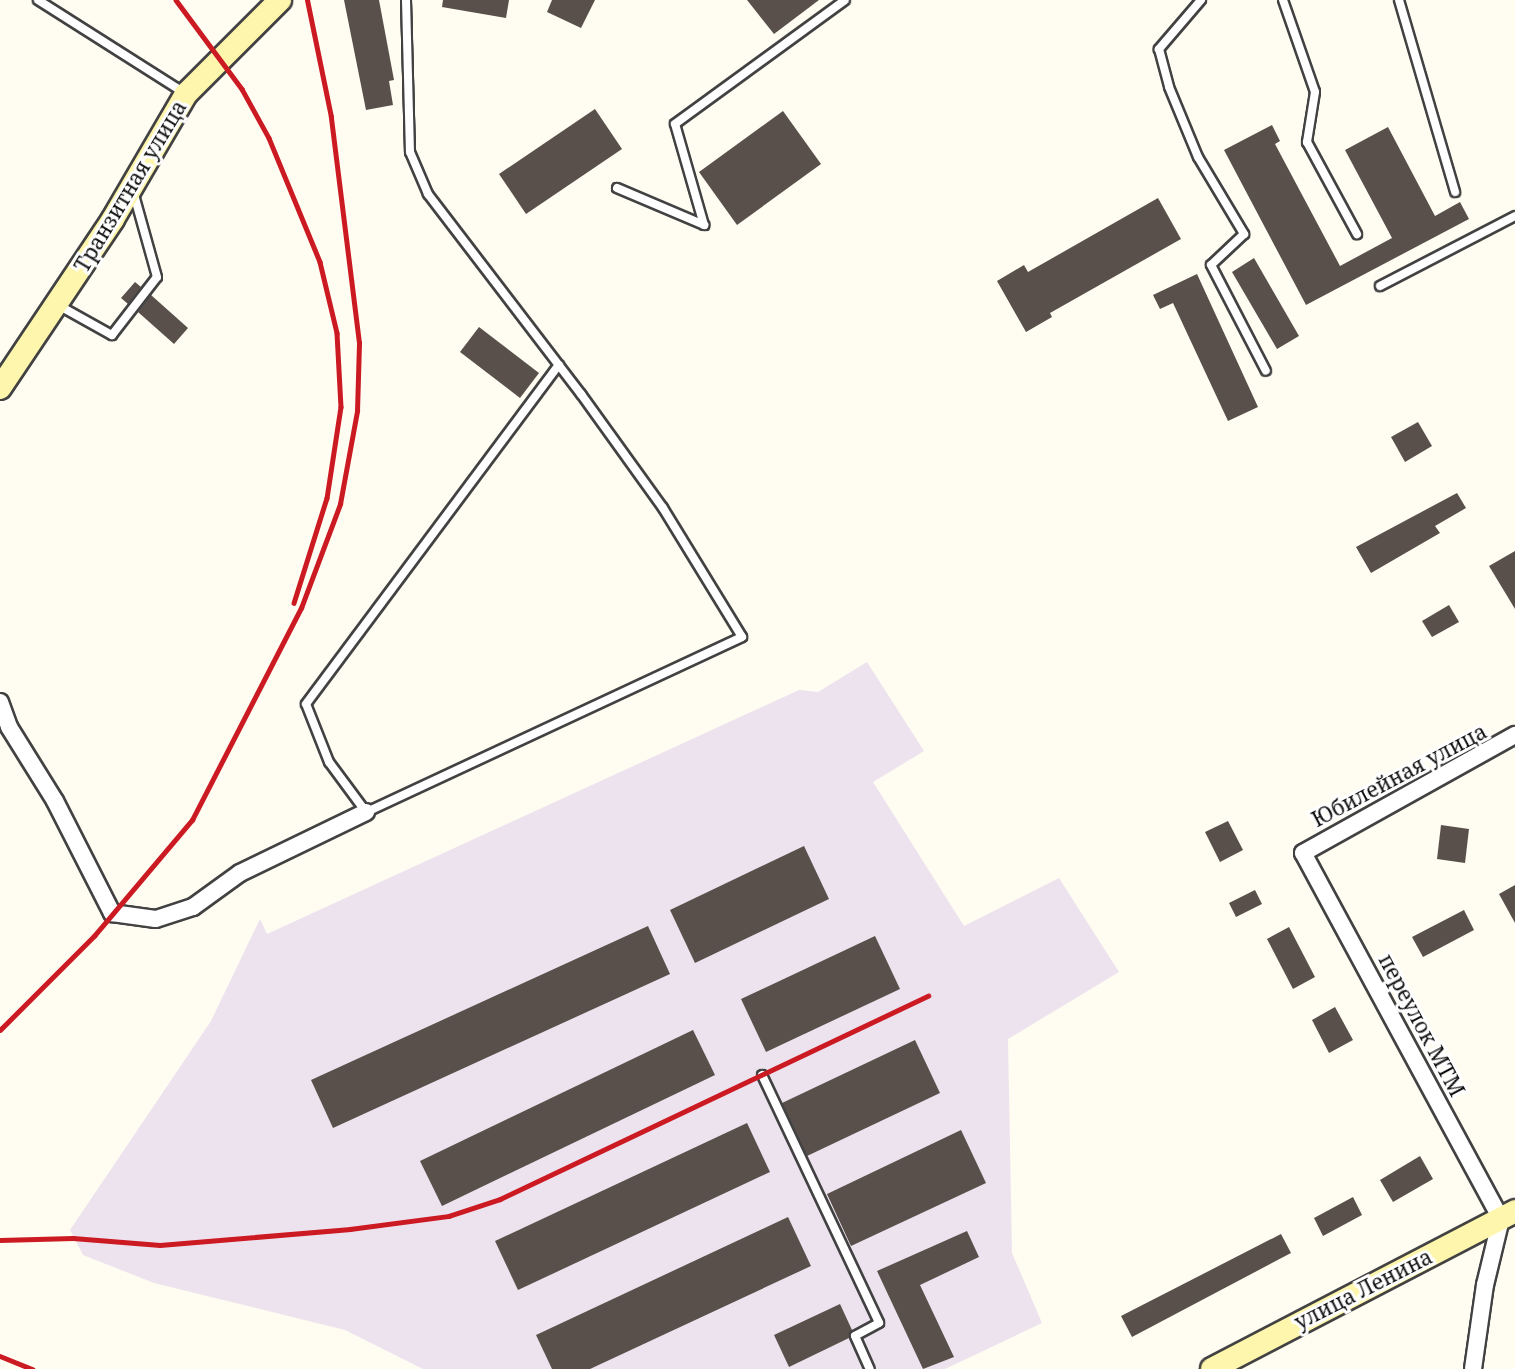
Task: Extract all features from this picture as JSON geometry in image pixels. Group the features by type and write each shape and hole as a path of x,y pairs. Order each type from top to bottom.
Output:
{"street":[{"name":"Транзитная улица","path":"0,388 57,305 186,94 280,0"},
{"path":"0,702 9,727 55,801 112,913 156,919 193,907 240,873 366,812"},
{"name":"Юбилейная улица","path":"1303,853 1515,735"},
{"name":"переулок МТМ","path":"1303,853 1508,1215"},
{"path":"1473,1369 1485,1285 1508,1215"},
{"name":"улица Ленина","path":"1212,1369 1508,1215"}],"lane":[{"path":"38,0 186,94"},
{"path":"406,0 411,152 428,194 559,365 663,508 742,637 366,812 328,762 306,704 559,365"},
{"path":"616,188 704,225 675,124 844,0"},
{"path":"1201,0 1159,48 1169,87 1198,158 1244,234 1211,265 1266,371"},
{"path":"1284,0 1315,92 1307,142 1357,234"},
{"path":"1399,0 1455,192"},
{"path":"57,305 112,335 157,277 131,185"},
{"path":"1380,286 1515,216"},
{"path":"762,1075 879,1323 855,1336 870,1369"}],"shaded area":[{"path":"867,662 924,751 873,782 964,926 1059,878 1119,972 1008,1039 1012,1253 1042,1323 945,1369 423,1369 345,1330 154,1283 83,1255 70,1230 211,1021 260,919 267,934 799,690 818,692"}],"building":[{"path":"344,0 379,0 394,80 389,81 393,105 366,110"},
{"path":"443,0 509,0 506,18 442,7"},
{"path":"552,0 595,0 581,28 547,12"},
{"path":"747,0 819,0 774,34"},
{"path":"595,109 622,149 526,214 499,174"},
{"path":"783,111 821,164 737,225 699,172"},
{"path":"1272,125 1280,141 1275,144 1340,266 1392,238 1345,150 1388,127 1435,216 1460,202 1469,219 1306,305 1224,150"},
{"path":"1158,198 1181,239 1050,313 1052,317 1026,332 997,281 1024,265 1028,272"},
{"path":"1254,258 1299,336 1277,349 1232,272"},
{"path":"1197,274 1258,407 1228,421 1173,303 1160,309 1153,295"},
{"path":"135,282 141,287 128,304 121,298"},
{"path":"151,295 188,328 174,344 138,312"},
{"path":"479,327 539,373 520,398 460,352"},
{"path":"1418,422 1432,446 1405,462 1391,437"},
{"path":"1457,493 1466,508 1435,526 1440,533 1371,573 1356,547"},
{"path":"1515,551 1515,609 1489,566"},
{"path":"1449,605 1459,622 1432,637 1422,621"},
{"path":"1228,821 1243,850 1220,862 1205,832"},
{"path":"1441,825 1469,829 1465,863 1437,859"},
{"path":"804,846 829,899 695,963 670,910"},
{"path":"1515,885 1515,923 1499,894"},
{"path":"1255,890 1262,904 1236,917 1229,903"},
{"path":"1464,910 1474,930 1423,957 1412,937"},
{"path":"648,926 670,974 333,1128 311,1080"},
{"path":"1289,927 1315,977 1293,989 1267,939"},
{"path":"875,936 900,989 766,1052 741,999"},
{"path":"1335,1007 1353,1040 1329,1053 1312,1020"},
{"path":"693,1030 715,1075 442,1206 420,1161"},
{"path":"915,1040 940,1093 807,1156 782,1103"},
{"path":"747,1123 770,1172 518,1290 495,1241"},
{"path":"961,1130 986,1183 851,1246 827,1194"},
{"path":"1420,1156 1433,1179 1393,1202 1380,1180"},
{"path":"1353,1197 1362,1215 1323,1236 1314,1218"},
{"path":"788,1217 811,1266 590,1369 552,1369 536,1335"},
{"path":"967,1231 979,1257 920,1285 954,1357 923,1369 877,1271"},
{"path":"1281,1234 1291,1253 1132,1337 1121,1316"},
{"path":"840,1304 852,1330 849,1338 789,1367 774,1335"}],"railway":[{"path":"176,0 242,89 269,138 320,262 337,333 341,407 327,498 294,603"},
{"path":"0,1030 94,936 192,820 301,608 340,504 357,411 359,343 331,117 307,0"},
{"path":"0,1240 73,1238 160,1245 350,1229 449,1216 500,1199 928,996"},
{"path":"0,1356 32,1369"}]}
